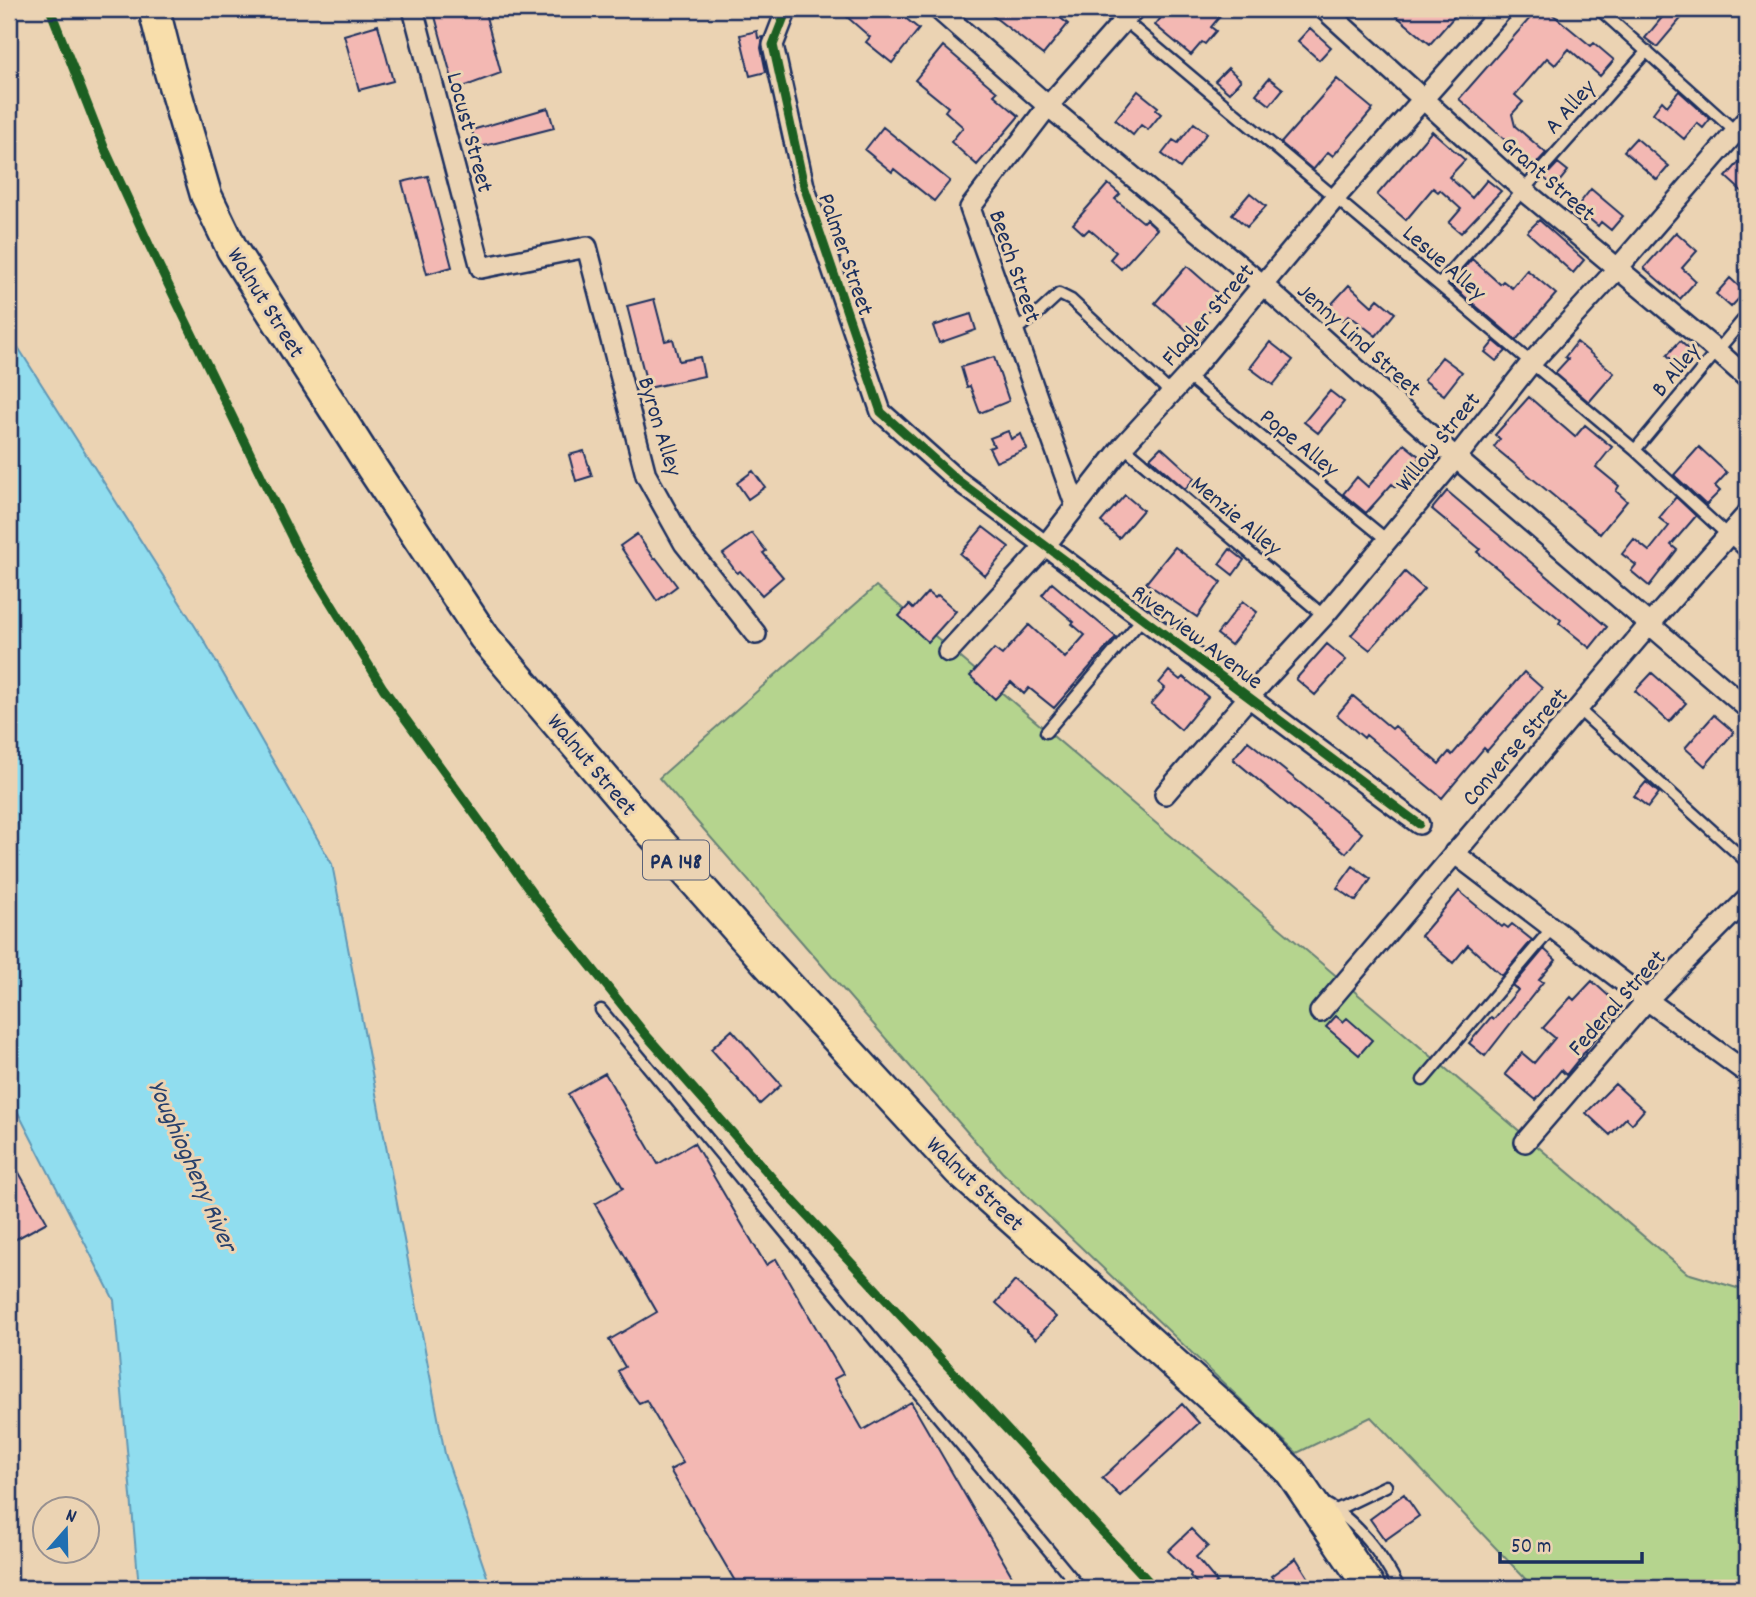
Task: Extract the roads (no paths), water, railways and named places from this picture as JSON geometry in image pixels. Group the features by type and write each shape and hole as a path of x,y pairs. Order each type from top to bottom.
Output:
{"main road":[{"name":"Walnut Street","path":"154,9 189,142 206,195 232,249 484,637 750,944 959,1171 1236,1419 1291,1472 1370,1588"}],"street":[{"name":"Locust Street","path":"413,9 481,268 587,247"},
{"name":"Palmer Street","path":"787,9 773,45 804,186 881,412 956,479"},
{"name":"Jenny Lind Street","path":"938,9 1048,106 1264,286 1456,458 1747,708"},
{"name":"Grant Street","path":"1324,9 1522,189 1747,378"},
{"name":"Flagler Street","path":"948,652 1045,546 1075,504 1123,446 1264,286 1336,197 1503,9"},
{"name":"Beech Street","path":"1075,504 970,208 1123,13"},
{"name":"Willow Street","path":"1165,794 1324,616 1456,458 1531,363 1744,132"},
{"name":"Byron Alley","path":"587,247 646,475 684,543 756,634"},
{"name":"Riverview Avenue","path":"956,479 1419,824"},
{"name":"Converse Street","path":"1320,1012 1648,625 1747,514"},
{"path":"1454,853 1747,1073"},
{"name":"Federal Street","path":"1525,1142 1647,1000 1747,899"}],"lane":[{"path":"1598,9 1744,132"},
{"name":"Lesue Alley","path":"1123,13 1635,450 1747,553"},
{"name":"A Alley","path":"1439,285 1647,51"},
{"path":"1013,331 1033,318 1059,294 1071,300 1171,393"},
{"name":"B Alley","path":"1635,450 1747,314"},
{"name":"Pope Alley","path":"1187,376 1387,540"},
{"name":"Menzie Alley","path":"1123,446 1324,616"},
{"path":"1046,732 1142,618"},
{"path":"1578,709 1747,862"},
{"path":"1423,1080 1552,928"},
{"path":"601,1010 1080,1588"},
{"path":"1336,1510 1386,1486"},
{"path":"1308,1498 1324,1502 1358,1530 1399,1588"}],"water":[{"name":"Youghiogheny River","path":"9,333 205,642 332,864 445,1454 491,1588 139,1588 114,1300 9,1095"}]}
